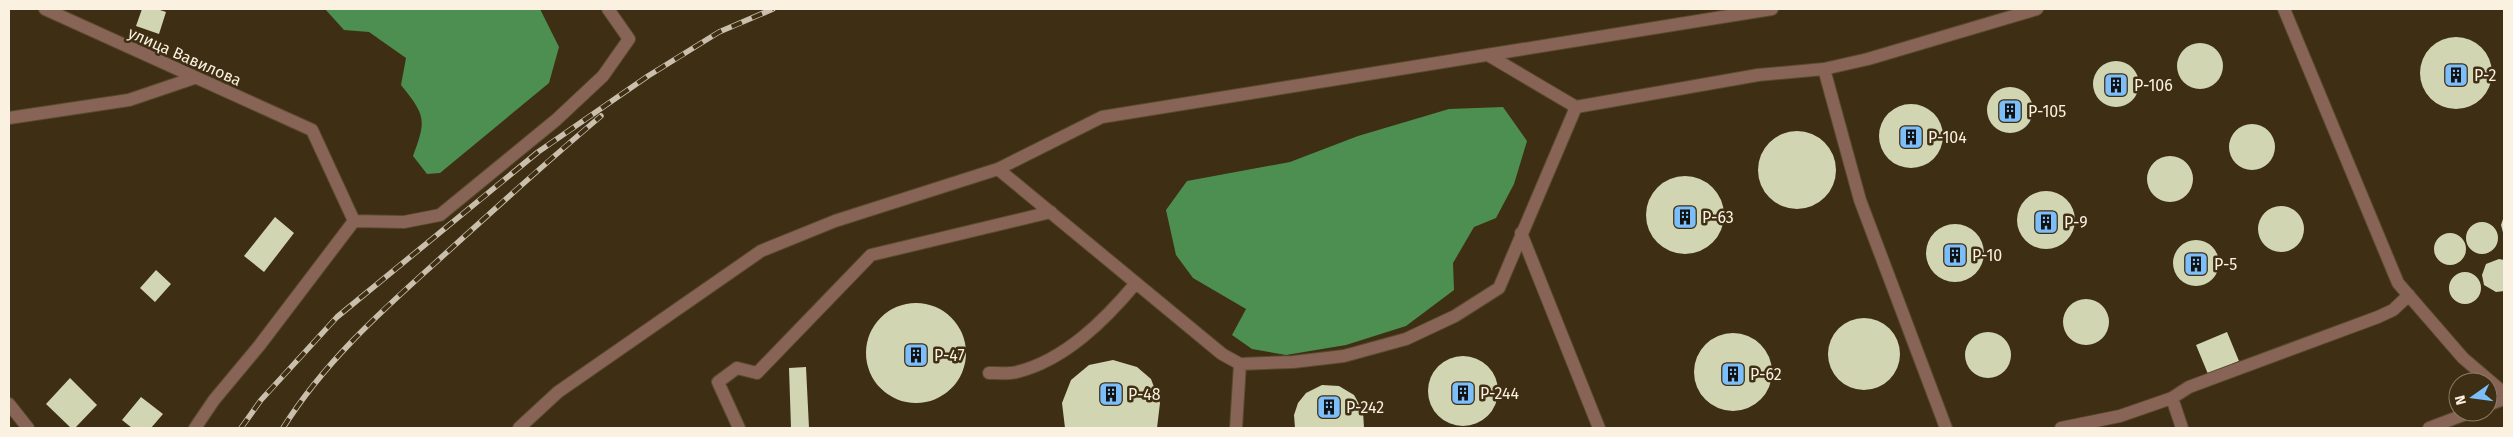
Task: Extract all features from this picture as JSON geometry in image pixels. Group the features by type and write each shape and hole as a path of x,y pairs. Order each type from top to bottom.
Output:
{"street":[{"name":"улица Вавилова","path":"45,9 312,130 354,221"},
{"path":"195,428 214,400 259,346 354,221 404,222 440,215 569,107 603,76 630,39 608,9"},
{"path":"519,428 558,392 761,251 835,221 998,169 1102,117 1772,9"},
{"path":"1488,55 1576,107 1758,75 1824,69 1868,59 2037,9"},
{"path":"2284,9 2398,283 2463,358 2504,393"},
{"path":"1824,69 1860,200 1946,428"},
{"path":"9,118 129,100 194,78"},
{"path":"998,169 1222,354 1240,364 1293,362 1344,356 1406,339 1455,316 1499,288 1576,107"},
{"path":"739,428 718,382 737,368 757,373 871,255 1051,212"},
{"path":"1521,233 1599,428"},
{"path":"990,373 1016,372 1050,359 1086,334 1112,312 1136,282"},
{"path":"2062,428 2120,416 2172,398 2189,386 2378,317 2393,310 2409,295"},
{"path":"1236,428 1240,364"},
{"path":"2172,398 2182,428"},
{"path":"9,404 28,428"},
{"path":"2430,428 2448,421"}],"shaded area":[{"path":"325,9 540,9 559,47 549,83 440,173 427,174 413,156 422,125 419,111 401,85 406,58 369,32 344,30"},
{"path":"1503,107 1527,141 1514,184 1496,218 1474,227 1453,263 1454,290 1406,326 1346,345 1286,355 1252,349 1232,335 1246,309 1193,278 1176,255 1166,210 1187,181 1290,162 1358,136 1449,109"}],"building":[{"path":"142,9 157,9 166,12 159,34 136,26"},
{"name":"Р-2","path":"2456,37 2470,40 2482,47 2489,59 2492,73 2489,87 2482,99 2470,106 2456,109 2442,106 2430,99 2423,87 2420,73 2423,59 2430,47 2442,40"},
{"path":"2195,43 2205,43 2219,53 2223,66 2219,79 2213,85 2205,89 2195,89 2181,79 2177,71 2177,61 2187,47"},
{"name":"Р-106","path":"2111,61 2121,61 2135,71 2139,84 2135,97 2129,103 2121,107 2111,107 2097,97 2093,89 2093,79 2103,65"},
{"name":"Р-105","path":"2005,87 2015,87 2029,97 2033,110 2029,123 2023,129 2015,133 2005,133 1991,123 1987,115 1987,105 1997,91"},
{"name":"Р-104","path":"1911,104 1929,110 1937,118 1943,136 1937,154 1929,162 1911,168 1893,162 1885,154 1879,136 1885,118 1893,110"},
{"path":"2247,124 2257,124 2271,134 2275,147 2271,160 2265,166 2257,170 2247,170 2233,160 2229,152 2229,142 2239,128"},
{"path":"1797,131 1812,134 1824,143 1833,155 1836,170 1833,185 1824,197 1812,206 1797,209 1782,206 1770,197 1761,185 1758,170 1761,155 1770,143 1782,134"},
{"path":"2165,156 2175,156 2189,166 2193,179 2189,192 2183,198 2175,202 2165,202 2151,192 2147,184 2147,174 2157,160"},
{"name":"Р-63","path":"1685,176 1700,179 1712,188 1721,200 1724,215 1721,230 1712,242 1700,251 1685,254 1670,251 1658,242 1649,230 1646,215 1649,200 1658,188 1670,179"},
{"name":"Р-9","path":"2046,191 2062,196 2070,204 2075,220 2070,236 2062,244 2046,249 2030,244 2022,236 2017,220 2022,204 2030,196"},
{"path":"2276,206 2286,206 2300,216 2304,229 2300,242 2294,248 2286,252 2276,252 2262,242 2258,234 2258,224 2268,210"},
{"path":"2504,216 2504,236 2501,225"},
{"path":"275,217 294,233 264,272 244,256"},
{"path":"2482,222 2488,223 2493,227 2497,232 2497,244 2493,249 2488,253 2482,254 2476,253 2471,249 2467,244 2466,238 2467,232 2471,227 2476,223"},
{"name":"Р-10","path":"1955,224 1971,229 1979,237 1984,253 1979,269 1971,277 1955,282 1939,277 1931,269 1926,253 1931,237 1939,229"},
{"path":"2450,233 2456,234 2461,238 2465,243 2465,255 2461,260 2456,264 2450,265 2444,264 2439,260 2435,255 2434,249 2435,243 2439,238 2444,234"},
{"name":"Р-5","path":"2191,240 2201,240 2215,250 2219,263 2215,276 2209,282 2201,286 2191,286 2177,276 2173,268 2173,258 2183,244"},
{"path":"2499,259 2504,260 2504,291 2496,292 2484,285 2482,275 2486,264"},
{"path":"156,270 171,284 155,302 140,288"},
{"path":"2465,272 2477,276 2481,288 2477,300 2465,304 2453,300 2449,288 2453,276"},
{"path":"2081,299 2091,299 2105,309 2109,322 2105,335 2099,341 2091,345 2081,345 2067,335 2063,327 2063,317 2073,303"},
{"name":"Р-47","path":"916,303 935,307 951,318 962,334 966,353 962,372 951,388 935,399 916,403 897,399 881,388 870,372 866,353 870,334 881,318 897,307"},
{"path":"1871,318 1890,328 1898,340 1900,354 1898,368 1890,380 1878,388 1857,390 1838,380 1830,368 1828,347 1838,328 1850,320"},
{"path":"1983,332 1993,332 2007,342 2011,355 2007,368 2001,374 1993,378 1983,378 1969,368 1965,360 1965,350 1975,336"},
{"path":"2227,332 2239,361 2208,374 2196,345"},
{"name":"Р-62","path":"1733,333 1748,336 1760,345 1769,357 1772,372 1769,387 1760,399 1748,408 1733,411 1718,408 1706,399 1697,387 1694,372 1697,357 1706,345 1718,336"},
{"name":"Р-244","path":"1470,356 1483,362 1492,371 1496,377 1498,391 1496,405 1488,416 1477,424 1456,426 1449,424 1438,416 1430,405 1428,384 1430,377 1438,366 1449,358"},
{"name":"Р-48","path":"1113,360 1137,367 1151,379 1160,403 1157,428 1065,428 1062,403 1071,380 1089,365"},
{"path":"806,367 809,428 791,428 789,368"},
{"path":"70,378 97,405 75,428 71,428 46,404"},
{"name":"Р-242","path":"1322,385 1339,386 1354,395 1363,411 1364,428 1295,428 1294,415 1298,403 1306,393"},
{"path":"141,397 163,414 151,428 132,428 122,420"}],"railway":[{"path":"241,428 261,400 337,317 538,152 648,76 719,32 773,9"},
{"path":"283,428 316,382 372,321 517,189 601,116"}],"place":[{"name":"Р-2","path":"2456,75"},
{"name":"Р-106","path":"2116,85"},
{"name":"Р-105","path":"2010,111"},
{"name":"Р-104","path":"1911,137"},
{"name":"Р-63","path":"1685,217"},
{"name":"Р-9","path":"2046,222"},
{"name":"Р-10","path":"1955,255"},
{"name":"Р-5","path":"2196,264"},
{"name":"Р-47","path":"916,355"},
{"name":"Р-62","path":"1733,374"},
{"name":"Р-244","path":"1463,393"},
{"name":"Р-48","path":"1111,394"},
{"name":"Р-242","path":"1329,407"}]}
